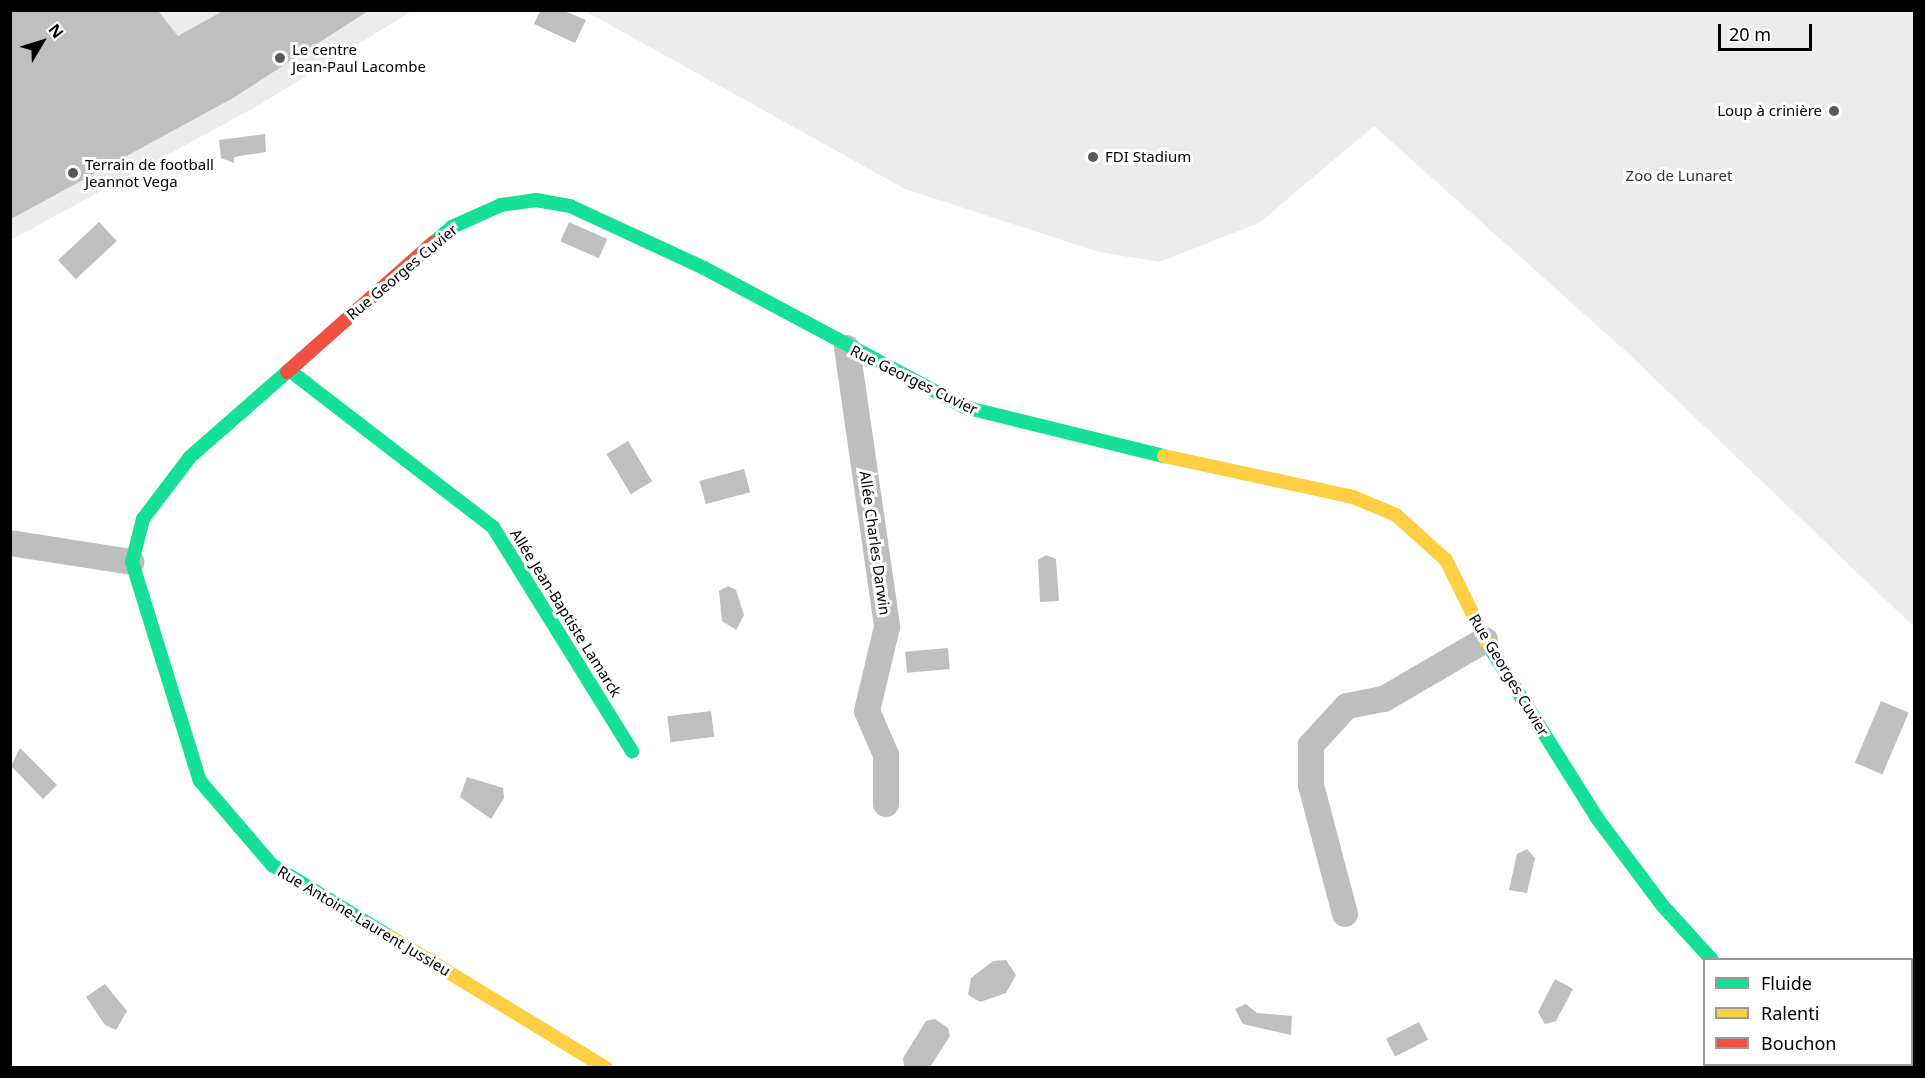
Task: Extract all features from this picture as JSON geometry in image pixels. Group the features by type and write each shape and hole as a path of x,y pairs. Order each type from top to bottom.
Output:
{"street":[{"name":"Rue Georges Cuvier","path":"132,562 143,519 164,484 289,370 452,227 501,205 536,200 570,206 704,268 847,348 964,407 1024,426 1353,497 1396,515 1446,560 1485,640 1597,818 1662,905 1710,958"},
{"name":"Allée Charles Darwin","path":"847,348 887,627 867,711 886,755 886,804"},
{"name":"Allée Jean-Baptiste Lamarck","path":"289,370 493,527 632,751"},
{"path":"10,543 132,562"},
{"name":"Rue Antoine-Laurent Jussieu","path":"132,562 200,781 272,865 606,1068"},
{"path":"1344,914 1311,785 1311,746 1347,706 1384,699 1485,640"}],"green space":[{"name":"Terrain de football Jeannot Vega","path":"11,11 412,11 259,105 11,240"},
{"name":"Zoo de Lunaret","path":"585,11 1914,11 1914,627 1631,356 1374,126 1259,223 1159,262 1099,252 905,189"}],"shaded area":[{"name":"Terrain de football Jeannot Vega","path":"11,10 158,11 178,36 223,11 368,11 233,98 11,219"},
{"path":"540,11 564,11 586,20 575,43 534,24"},
{"path":"265,134 266,152 234,157 234,163 221,158 219,140"},
{"path":"99,222 117,241 76,279 58,260"},
{"path":"569,222 607,239 599,258 560,241"},
{"path":"628,441 652,481 631,494 607,454"},
{"path":"744,469 750,492 706,504 700,481"},
{"path":"1046,555 1056,559 1059,601 1040,602 1038,560"},
{"path":"728,586 736,590 744,615 736,630 722,621 719,591"},
{"path":"948,648 950,669 907,673 905,652"},
{"path":"1881,701 1909,713 1882,774 1855,763"},
{"path":"711,711 714,737 670,742 667,716"},
{"path":"20,748 57,785 43,799 11,766"},
{"path":"467,777 503,788 504,798 491,819 460,797"},
{"path":"1527,849 1535,858 1527,893 1509,890 1517,854"},
{"path":"1006,960 1016,975 1006,993 980,1002 968,995 971,978 993,961"},
{"path":"1555,979 1573,989 1556,1021 1545,1024 1538,1012"},
{"path":"105,984 127,1011 116,1030 105,1025 86,997"},
{"path":"1246,1004 1257,1013 1292,1016 1291,1035 1243,1024 1235,1009"},
{"path":"935,1019 948,1028 950,1036 930,1067 904,1066 903,1058 926,1021"},
{"path":"1419,1022 1428,1040 1395,1057 1386,1039"}],"traffic: fast":[{"path":"433,243 452,227 501,205 536,200 570,206 704,268 964,407 1164,456"},
{"path":"289,370 493,527 632,751"},
{"path":"287,372 190,457 143,519 132,562 200,781 272,865 389,936"},
{"path":"1487,643 1597,818 1662,905 1710,958"}],"traffic: slow":[{"path":"1164,456 1353,497 1396,515 1446,560 1487,643"},
{"path":"389,936 606,1068"}],"traffic: jam":[{"path":"287,372 433,243"}],"place":[{"name":"Le centre Jean-Paul Lacombe","path":"280,58"},
{"name":"Loup à crinière","path":"1834,111"},
{"name":"FDI Stadium","path":"1093,157"},
{"name":"Terrain de football Jeannot Vega","path":"73,173"}]}
